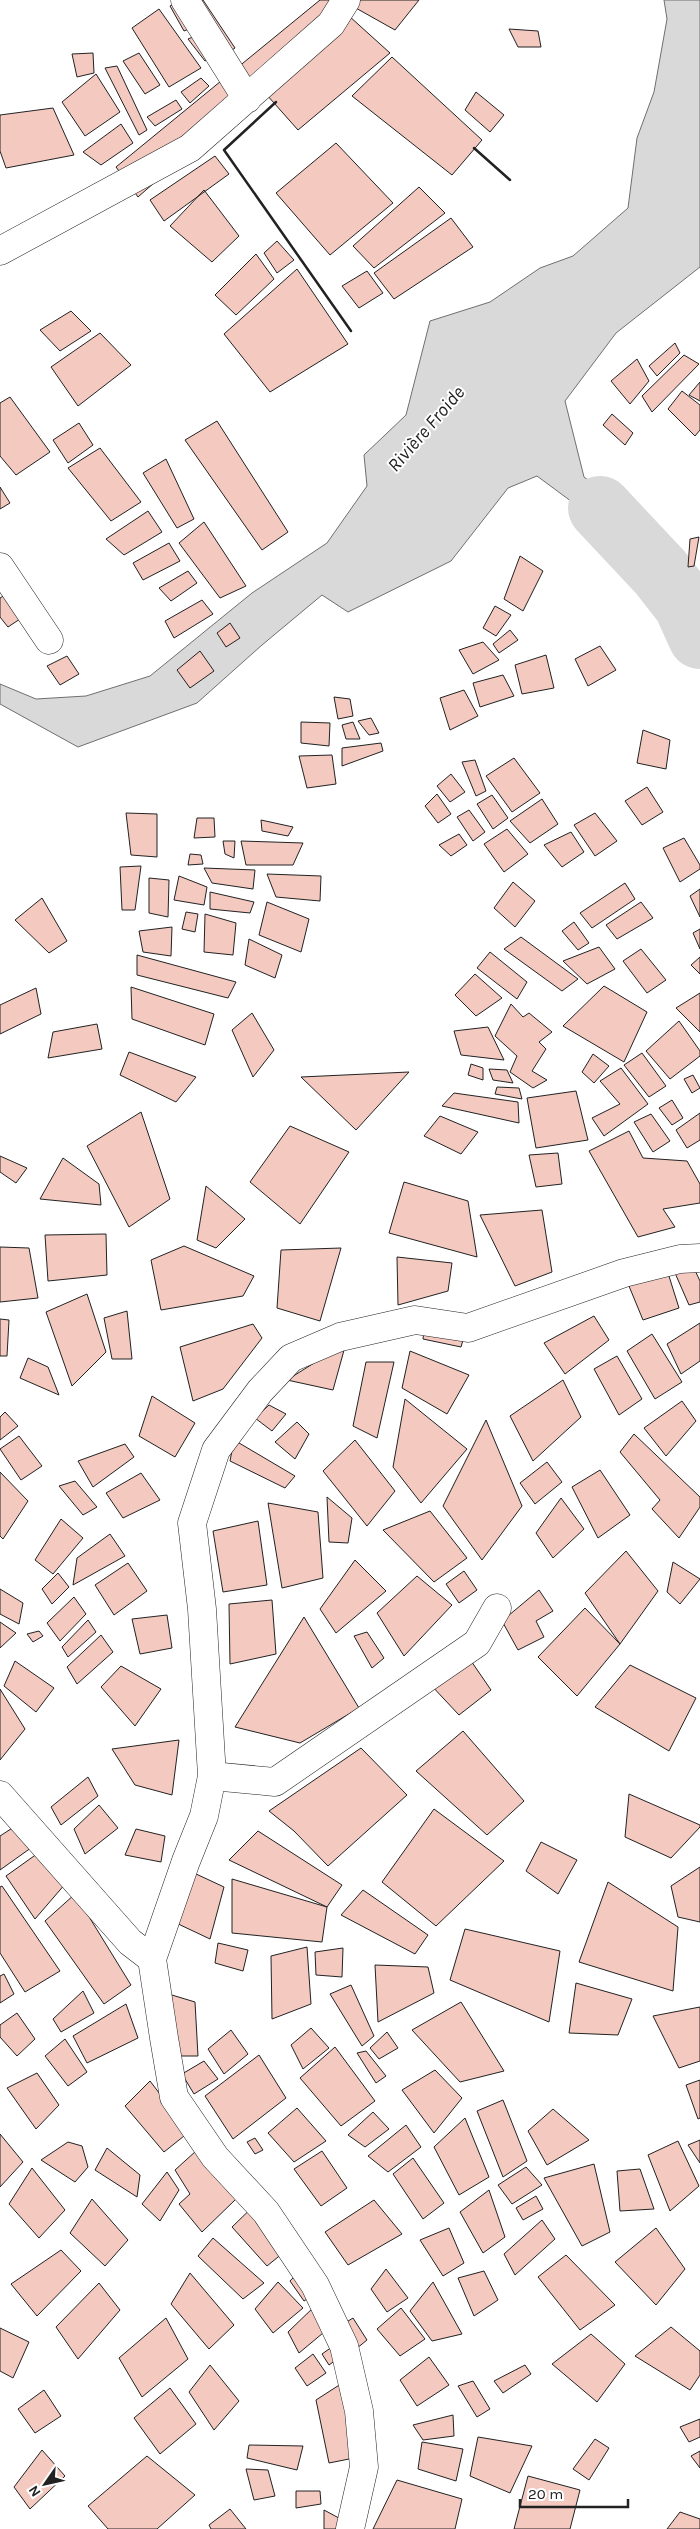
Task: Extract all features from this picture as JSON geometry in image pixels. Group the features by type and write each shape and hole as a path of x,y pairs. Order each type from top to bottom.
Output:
{"street":[{"path":"185,0 247,99"},
{"path":"0,251 190,148 331,24 346,0"},
{"path":"0,567 49,640"},
{"path":"350,2529 364,2467 358,2411 344,2346 316,2285 266,2212 215,2157 174,2097 152,1959 186,1861 204,1816 212,1776 202,1609 192,1523 216,1450 273,1377 291,1358 340,1336 415,1320 468,1328 624,1273 680,1259 700,1258"},
{"path":"212,1776 275,1782 477,1643 497,1608"},
{"path":"0,1795 130,1942 152,1959"}],"water":[{"name":"Rivière Froide","path":"664,0 700,0 700,267 616,333 565,401 584,477 625,508 640,530 660,572 629,552 591,516 537,476 508,488 451,561 348,612 322,595 197,703 78,747 0,704 0,684 36,699 86,696 150,676 252,593 327,543 367,486 364,455 406,415 430,321 490,302 540,268 573,256 628,208 637,138 654,92 667,19"}],"building":[{"path":"181,0 196,26 184,31 170,6"},
{"path":"190,0 203,0 235,48 226,54"},
{"path":"320,0 419,0 395,30 354,7 138,197 116,167"},
{"path":"159,9 201,68 169,87 132,28"},
{"path":"349,16 390,53 298,130 266,94"},
{"path":"509,29 538,31 541,47 518,47"},
{"path":"203,33 215,55 205,61 188,39"},
{"path":"93,53 94,73 77,77 72,54"},
{"path":"139,53 160,85 145,94 123,61"},
{"path":"392,57 482,140 452,175 352,96"},
{"path":"117,66 147,130 139,135 105,68"},
{"path":"96,74 120,112 85,136 62,102"},
{"path":"201,78 209,86 190,103 181,92"},
{"path":"476,92 504,115 490,132 465,110"},
{"path":"176,100 182,109 155,126 147,117"},
{"path":"53,108 74,155 6,168 0,151 0,115"},
{"path":"121,124 133,143 101,165 83,152"},
{"path":"336,143 393,203 330,255 276,193"},
{"path":"215,156 229,174 164,221 150,200"},
{"path":"419,187 445,213 374,268 353,246"},
{"path":"204,190 239,236 212,262 170,226"},
{"path":"451,218 473,247 394,299 374,273"},
{"path":"277,241 294,260 277,273 264,253"},
{"path":"256,254 274,279 236,315 215,295"},
{"path":"297,269 348,344 270,392 224,334"},
{"path":"367,271 383,293 359,308 342,286"},
{"path":"71,311 91,331 60,351 40,330"},
{"path":"100,333 131,365 78,406 51,367"},
{"path":"675,343 680,353 657,376 649,366"},
{"path":"684,355 699,364 652,412 642,396"},
{"path":"637,359 649,381 630,404 611,381"},
{"path":"700,382 700,401 689,395"},
{"path":"682,391 700,405 700,430 695,436 668,409"},
{"path":"10,397 50,452 16,475 0,456 0,403"},
{"path":"612,414 633,433 625,445 603,425"},
{"path":"217,421 288,532 262,550 185,440"},
{"path":"79,423 93,445 68,463 53,440"},
{"path":"100,448 141,502 111,521 68,468"},
{"path":"166,459 194,519 177,528 143,473"},
{"path":"0,487 10,503 0,509"},
{"path":"148,511 162,532 124,555 106,539"},
{"path":"204,522 246,586 220,598 179,543"},
{"path":"699,537 694,566 688,567 690,539"},
{"path":"169,543 180,561 143,580 133,563"},
{"path":"520,556 543,571 523,611 504,599"},
{"path":"188,571 197,583 171,601 159,588"},
{"path":"19,586 35,609 8,627 0,617 0,598"},
{"path":"202,600 213,614 174,638 165,621"},
{"path":"495,606 511,615 496,636 483,628"},
{"path":"230,623 240,638 226,647 217,633"},
{"path":"510,630 518,640 499,653 493,644"},
{"path":"483,642 499,660 473,674 459,650"},
{"path":"600,646 616,670 588,686 575,659"},
{"path":"200,651 214,671 190,688 177,670"},
{"path":"546,655 554,688 522,694 515,665"},
{"path":"67,656 79,674 60,685 47,666"},
{"path":"503,675 514,696 480,707 473,683"},
{"path":"464,690 478,716 450,730 440,698"},
{"path":"334,697 350,699 353,716 338,719"},
{"path":"371,718 379,733 369,735 358,721"},
{"path":"301,722 330,723 329,746 301,743"},
{"path":"353,722 360,739 346,739 342,725"},
{"path":"643,730 670,740 666,769 637,763"},
{"path":"381,743 383,751 342,766 342,748"},
{"path":"332,755 336,784 307,788 299,756"},
{"path":"514,758 540,793 512,812 486,776"},
{"path":"475,760 486,791 476,796 462,762"},
{"path":"451,774 465,792 450,802 437,786"},
{"path":"647,787 663,812 642,825 625,801"},
{"path":"437,794 451,814 438,823 425,806"},
{"path":"492,795 508,818 493,829 477,804"},
{"path":"542,799 558,824 530,843 510,821"},
{"path":"469,810 485,832 473,841 457,817"},
{"path":"126,813 157,814 157,857 131,855"},
{"path":"595,813 617,841 595,856 574,825"},
{"path":"197,818 214,818 215,837 194,838"},
{"path":"261,820 293,827 288,836 262,831"},
{"path":"507,829 528,854 504,872 484,844"},
{"path":"571,832 584,852 562,867 544,845"},
{"path":"459,834 467,845 451,856 439,845"},
{"path":"684,838 700,865 700,869 680,882 663,848"},
{"path":"223,841 235,841 234,858 225,854"},
{"path":"241,841 303,843 293,865 246,865"},
{"path":"190,854 201,855 203,864 188,865"},
{"path":"141,866 135,910 122,910 120,867"},
{"path":"204,868 255,870 253,889 212,883"},
{"path":"267,874 321,876 320,901 276,897"},
{"path":"179,876 207,887 204,905 174,900"},
{"path":"149,878 169,880 168,917 149,913"},
{"path":"513,882 535,901 515,927 494,908"},
{"path":"625,883 635,899 592,928 580,913"},
{"path":"700,889 700,917 690,896"},
{"path":"210,892 254,902 250,913 210,909"},
{"path":"42,898 67,941 49,953 15,920"},
{"path":"267,902 309,919 301,952 259,935"},
{"path":"641,902 653,918 617,939 606,925"},
{"path":"186,912 198,914 195,932 182,929"},
{"path":"205,914 236,923 233,955 204,952"},
{"path":"574,922 589,943 578,950 562,931"},
{"path":"172,927 171,956 143,952 139,931"},
{"path":"700,929 700,949 693,933"},
{"path":"521,937 578,979 562,991 504,949"},
{"path":"249,939 282,955 275,978 245,965"},
{"path":"599,947 615,969 587,984 563,961"},
{"path":"641,949 666,980 647,993 623,961"},
{"path":"490,952 527,982 517,999 477,968"},
{"path":"137,955 236,982 228,998 137,975"},
{"path":"700,957 700,974 691,965"},
{"path":"475,974 502,998 476,1016 455,995"},
{"path":"604,986 647,1012 624,1062 563,1026"},
{"path":"131,987 214,1014 205,1045 132,1019"},
{"path":"36,988 41,1014 0,1034 0,1005"},
{"path":"700,993 700,1032 676,1008"},
{"path":"511,1004 523,1017 529,1013 552,1032 539,1042 546,1049 532,1071 547,1080 533,1088 510,1072 517,1056 495,1036"},
{"path":"252,1013 274,1050 253,1077 232,1030"},
{"path":"679,1021 700,1051 700,1056 670,1079 646,1051"},
{"path":"97,1024 102,1049 48,1058 53,1032"},
{"path":"488,1027 504,1060 461,1055 454,1031"},
{"path":"129,1052 196,1077 176,1102 120,1075"},
{"path":"642,1053 666,1086 649,1097 624,1065"},
{"path":"593,1054 609,1066 594,1083 582,1072"},
{"path":"471,1064 483,1068 483,1080 468,1075"},
{"path":"621,1068 648,1104 604,1136 592,1118 620,1104 600,1081"},
{"path":"489,1069 507,1070 513,1083 493,1080"},
{"path":"409,1072 356,1130 301,1077"},
{"path":"693,1075 700,1088 692,1093 684,1079"},
{"path":"497,1087 519,1088 522,1099 495,1094"},
{"path":"576,1091 588,1140 536,1148 527,1098"},
{"path":"454,1093 518,1102 519,1123 442,1106"},
{"path":"672,1100 683,1118 672,1125 659,1108"},
{"path":"141,1112 170,1199 129,1227 87,1146"},
{"path":"700,1113 700,1140 687,1148 676,1130"},
{"path":"651,1114 670,1141 653,1152 634,1122"},
{"path":"440,1116 478,1132 461,1154 424,1136"},
{"path":"290,1126 349,1152 300,1224 250,1182"},
{"path":"629,1131 643,1158 687,1161 700,1184 700,1203 663,1209 675,1227 638,1237 589,1151"},
{"path":"558,1153 562,1184 536,1187 529,1155"},
{"path":"0,1156 27,1168 16,1183 0,1172"},
{"path":"63,1158 99,1184 101,1205 40,1199"},
{"path":"404,1182 468,1201 477,1257 389,1233"},
{"path":"206,1186 245,1219 216,1248 197,1240"},
{"path":"542,1210 552,1272 515,1286 480,1215"},
{"path":"106,1234 107,1275 48,1281 45,1235"},
{"path":"184,1246 254,1276 243,1296 161,1310 151,1260"},
{"path":"0,1247 29,1248 38,1298 0,1302"},
{"path":"341,1248 320,1321 277,1308 281,1250"},
{"path":"397,1257 452,1263 448,1291 398,1305"},
{"path":"693,1266 700,1281 700,1302 689,1305 675,1273"},
{"path":"668,1273 679,1308 643,1320 624,1274"},
{"path":"87,1294 106,1352 72,1386 46,1312"},
{"path":"127,1311 132,1359 112,1359 104,1318"},
{"path":"426,1316 468,1323 461,1347 423,1339"},
{"path":"594,1316 609,1340 565,1374 544,1343"},
{"path":"0,1319 9,1320 7,1356 0,1356"},
{"path":"700,1323 700,1361 681,1374 667,1344"},
{"path":"253,1324 262,1338 223,1389 193,1401 180,1347"},
{"path":"652,1334 682,1382 655,1399 627,1351"},
{"path":"346,1343 333,1390 287,1380"},
{"path":"410,1351 469,1375 447,1414 402,1388"},
{"path":"617,1356 642,1399 619,1415 594,1369"},
{"path":"28,1358 48,1367 59,1395 20,1378"},
{"path":"366,1362 394,1362 377,1438 353,1426"},
{"path":"563,1380 581,1417 533,1461 510,1416"},
{"path":"152,1396 195,1423 175,1457 139,1436"},
{"path":"405,1399 467,1449 421,1503 393,1467"},
{"path":"682,1401 696,1421 666,1456 644,1428"},
{"path":"269,1405 286,1414 272,1431 255,1418"},
{"path":"5,1412 18,1426 0,1440 0,1417"},
{"path":"486,1420 522,1506 482,1560 443,1506"},
{"path":"297,1422 309,1434 295,1459 275,1442"},
{"path":"634,1434 700,1497 700,1507 679,1538 652,1509 660,1500 620,1452"},
{"path":"19,1436 42,1466 21,1480 0,1449"},
{"path":"234,1440 295,1476 285,1488 230,1461"},
{"path":"355,1440 395,1491 367,1526 323,1471"},
{"path":"125,1444 134,1457 93,1487 78,1461"},
{"path":"547,1462 562,1482 535,1504 520,1483"},
{"path":"600,1470 630,1515 598,1538 572,1487"},
{"path":"0,1472 28,1501 3,1539 0,1536"},
{"path":"141,1473 160,1500 123,1518 106,1493"},
{"path":"75,1481 97,1507 83,1515 59,1486"},
{"path":"327,1497 352,1518 348,1543 329,1542"},
{"path":"561,1498 584,1529 553,1558 536,1533"},
{"path":"268,1503 318,1512 323,1578 282,1588"},
{"path":"430,1511 467,1558 434,1582 383,1530"},
{"path":"61,1519 83,1538 53,1574 35,1560"},
{"path":"258,1521 267,1585 223,1592 213,1531"},
{"path":"110,1534 125,1556 73,1585 77,1558"},
{"path":"626,1551 658,1591 620,1644 585,1593"},
{"path":"355,1560 386,1591 336,1633 320,1609"},
{"path":"673,1562 700,1579 680,1604 667,1592"},
{"path":"128,1563 147,1591 114,1615 95,1585"},
{"path":"464,1571 477,1590 459,1603 446,1584"},
{"path":"58,1573 69,1587 52,1604 42,1589"},
{"path":"417,1576 452,1605 404,1656 377,1613"},
{"path":"0,1589 23,1603 19,1624 0,1614"},
{"path":"539,1590 553,1611 536,1621 544,1637 518,1650 502,1621"},
{"path":"74,1597 86,1614 60,1641 47,1623"},
{"path":"272,1600 276,1654 230,1664 229,1604"},
{"path":"585,1608 620,1644 577,1696 538,1657"},
{"path":"167,1615 172,1648 140,1654 132,1619"},
{"path":"304,1617 359,1708 300,1743 235,1727"},
{"path":"88,1620 96,1632 68,1657 62,1647"},
{"path":"0,1622 16,1633 0,1648"},
{"path":"39,1631 43,1636 33,1642 27,1634"},
{"path":"367,1632 384,1658 372,1668 354,1636"},
{"path":"101,1635 113,1652 77,1684 67,1667"},
{"path":"467,1655 491,1690 459,1715 429,1683"},
{"path":"15,1661 54,1688 36,1712 4,1686"},
{"path":"630,1665 696,1698 669,1751 595,1707"},
{"path":"121,1666 161,1689 135,1726 101,1687"},
{"path":"0,1689 25,1729 0,1760"},
{"path":"463,1731 524,1801 487,1835 416,1771"},
{"path":"179,1740 172,1795 135,1785 112,1749"},
{"path":"361,1748 407,1795 328,1866 294,1831 269,1811"},
{"path":"88,1777 98,1796 61,1825 51,1807"},
{"path":"629,1794 700,1825 700,1827 671,1858 625,1837"},
{"path":"99,1805 118,1828 85,1854 74,1829"},
{"path":"434,1809 504,1861 436,1926 382,1882"},
{"path":"17,1825 35,1845 0,1870 0,1836"},
{"path":"136,1829 165,1836 161,1862 125,1855"},
{"path":"258,1831 342,1885 327,1907 229,1860"},
{"path":"541,1842 577,1860 558,1894 526,1871"},
{"path":"41,1851 66,1883 35,1919 6,1876"},
{"path":"700,1867 700,1922 678,1917 671,1886"},
{"path":"194,1873 224,1887 210,1939 174,1922"},
{"path":"232,1879 327,1907 322,1942 232,1933"},
{"path":"608,1882 678,1927 673,1991 579,1962"},
{"path":"2,1886 60,1971 25,1992 0,1953 0,1887"},
{"path":"363,1890 428,1935 415,1954 341,1915"},
{"path":"75,1894 131,1985 104,2004 45,1921"},
{"path":"465,1929 560,1951 549,2022 450,1980"},
{"path":"218,1943 248,1950 243,1971 215,1963"},
{"path":"307,1947 311,2004 272,2019 271,1956"},
{"path":"343,1948 342,1977 316,1975 315,1952"},
{"path":"375,1965 428,1967 434,1993 378,2022"},
{"path":"4,1974 14,1994 0,2003 0,1976"},
{"path":"576,1983 632,1999 618,2035 569,2033"},
{"path":"351,1985 374,2036 362,2046 330,1994"},
{"path":"83,1991 94,2013 61,2032 53,2019"},
{"path":"162,1992 195,2002 198,2056 168,2056"},
{"path":"461,2002 504,2071 460,2082 412,2030"},
{"path":"126,2004 138,2038 87,2063 73,2036"},
{"path":"700,2007 700,2061 679,2068 653,2016"},
{"path":"17,2013 35,2039 17,2056 0,2037 0,2025"},
{"path":"311,2028 329,2048 303,2069 291,2045"},
{"path":"231,2030 248,2054 224,2074 208,2049"},
{"path":"387,2032 398,2048 379,2059 370,2048"},
{"path":"65,2039 87,2072 68,2086 45,2056"},
{"path":"335,2047 375,2101 341,2126 300,2078"},
{"path":"366,2051 386,2076 376,2083 357,2053"},
{"path":"259,2055 286,2098 233,2139 205,2096"},
{"path":"204,2061 218,2079 194,2094 182,2074"},
{"path":"435,2070 462,2098 434,2133 402,2090"},
{"path":"37,2073 59,2105 36,2129 7,2088"},
{"path":"700,2080 700,2118 698,2119 686,2085"},
{"path":"150,2081 189,2132 164,2152 125,2106"},
{"path":"503,2100 527,2161 503,2177 477,2111"},
{"path":"297,2108 326,2141 294,2162 268,2133"},
{"path":"553,2109 589,2140 547,2165 528,2131"},
{"path":"373,2112 389,2129 365,2147 348,2135"},
{"path":"465,2118 489,2177 459,2195 434,2147"},
{"path":"406,2125 421,2147 388,2172 368,2156"},
{"path":"0,2134 23,2162 0,2187"},
{"path":"255,2138 263,2150 255,2154 247,2142"},
{"path":"700,2140 700,2163 688,2145"},
{"path":"678,2141 699,2186 670,2211 648,2155"},
{"path":"68,2142 82,2146 88,2167 75,2182 41,2160"},
{"path":"107,2148 140,2175 137,2197 95,2170"},
{"path":"196,2151 236,2199 202,2232 179,2204 190,2194 175,2170"},
{"path":"322,2151 347,2188 321,2206 294,2169"},
{"path":"413,2158 444,2203 423,2219 393,2174"},
{"path":"594,2164 610,2232 582,2246 544,2178"},
{"path":"526,2167 542,2185 512,2204 498,2185"},
{"path":"32,2168 65,2210 39,2238 9,2204"},
{"path":"640,2169 654,2209 620,2211 617,2171"},
{"path":"167,2172 179,2190 160,2221 142,2204"},
{"path":"489,2190 505,2237 483,2253 460,2212"},
{"path":"264,2196 294,2244 267,2266 232,2227"},
{"path":"536,2196 543,2209 523,2220 516,2208"},
{"path":"92,2199 128,2240 105,2266 70,2233"},
{"path":"374,2200 402,2234 348,2265 325,2232"},
{"path":"542,2220 555,2239 515,2275 504,2254"},
{"path":"449,2228 464,2263 443,2276 420,2240"},
{"path":"656,2228 685,2269 656,2305 615,2262"},
{"path":"213,2238 264,2283 243,2299 198,2256"},
{"path":"61,2250 81,2271 37,2316 11,2284"},
{"path":"566,2255 615,2305 580,2330 538,2277"},
{"path":"308,2262 325,2287 304,2301 290,2281"},
{"path":"386,2269 408,2298 387,2312 371,2289"},
{"path":"484,2271 498,2300 474,2316 458,2278"},
{"path":"190,2273 234,2325 209,2349 171,2304"},
{"path":"278,2282 303,2308 273,2333 255,2309"},
{"path":"433,2282 462,2334 432,2341 410,2311"},
{"path":"99,2283 120,2310 78,2359 56,2327"},
{"path":"316,2305 329,2328 299,2353 288,2332"},
{"path":"401,2308 425,2339 400,2356 377,2329"},
{"path":"166,2318 188,2359 142,2397 119,2358"},
{"path":"353,2318 367,2340 356,2349 340,2326"},
{"path":"671,2327 700,2351 700,2375 690,2390 635,2356"},
{"path":"0,2328 29,2342 13,2378 0,2371"},
{"path":"591,2334 625,2364 597,2402 552,2364"},
{"path":"339,2342 347,2352 329,2365 322,2354"},
{"path":"313,2354 326,2373 307,2386 295,2368"},
{"path":"429,2357 449,2385 417,2406 400,2380"},
{"path":"210,2365 239,2401 214,2430 189,2392"},
{"path":"525,2365 531,2374 503,2393 494,2381"},
{"path":"361,2371 369,2455 329,2463 316,2400"},
{"path":"473,2381 490,2409 477,2417 458,2386"},
{"path":"170,2388 196,2424 160,2454 134,2418"},
{"path":"44,2390 61,2416 35,2433 18,2409"},
{"path":"453,2415 454,2436 423,2440 413,2425"},
{"path":"700,2419 700,2437 689,2442 680,2427"},
{"path":"478,2437 532,2446 510,2493 470,2476"},
{"path":"595,2439 609,2448 589,2480 573,2469"},
{"path":"422,2442 463,2449 456,2481 418,2469"},
{"path":"249,2445 303,2446 297,2470 247,2458"},
{"path":"42,2450 65,2476 30,2509 14,2487"},
{"path":"700,2451 700,2468 691,2456"},
{"path":"147,2456 195,2495 157,2529 108,2529 88,2506"},
{"path":"246,2469 268,2470 275,2496 254,2500"},
{"path":"528,2476 580,2490 570,2529 514,2529"},
{"path":"397,2480 462,2499 455,2529 373,2529"},
{"path":"296,2491 320,2491 321,2504 296,2508"},
{"path":"230,2509 246,2529 211,2529 209,2525"},
{"path":"324,2510 350,2524 349,2529 324,2529"},
{"path":"680,2512 700,2519 700,2529 667,2529"}],"waterway":[{"path":"600,508 660,572 685,604 700,637"}],"wall":[{"path":"276,102 224,150 351,331"},
{"path":"474,148 510,180"}]}
